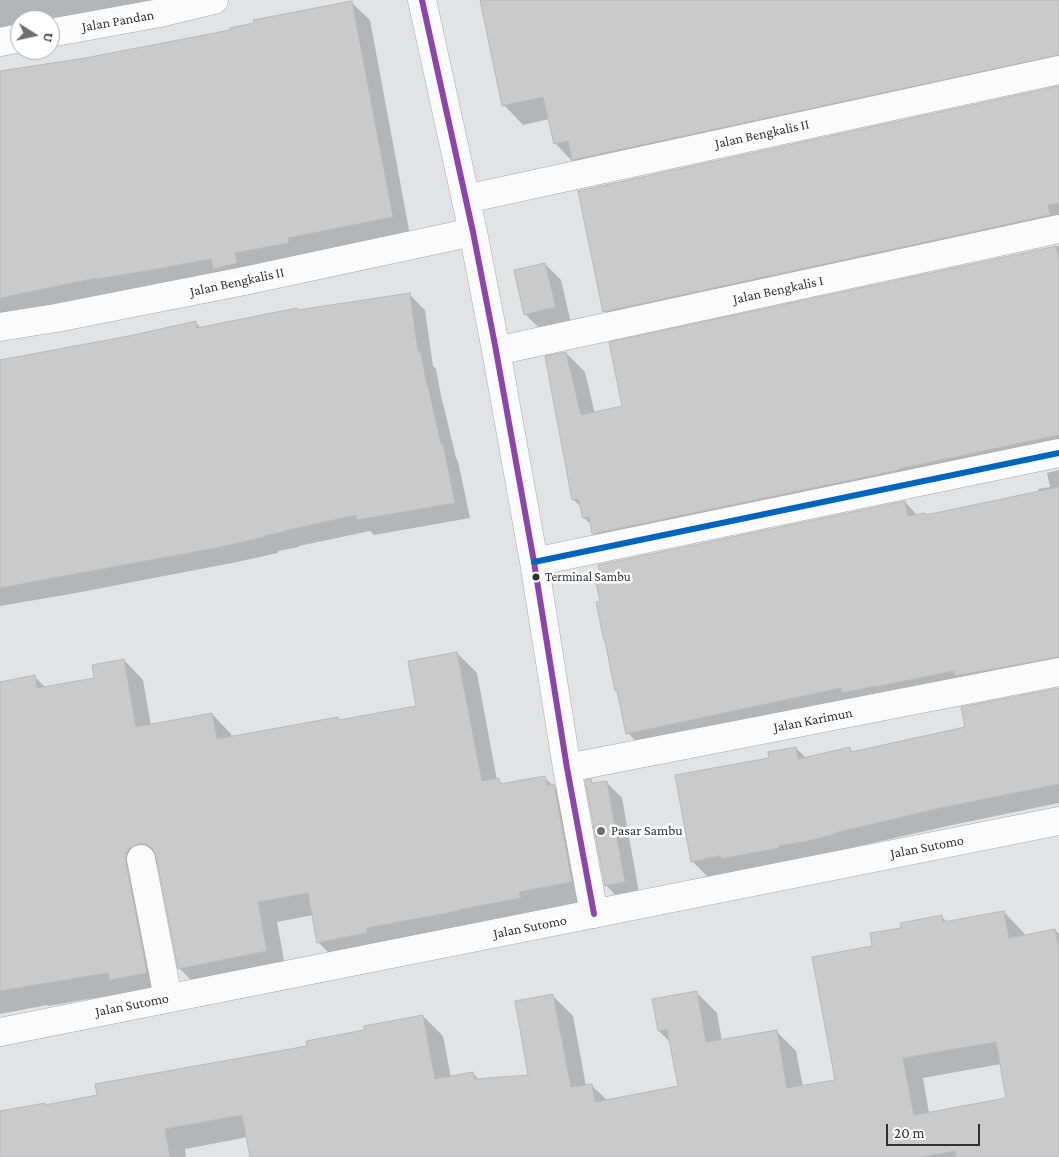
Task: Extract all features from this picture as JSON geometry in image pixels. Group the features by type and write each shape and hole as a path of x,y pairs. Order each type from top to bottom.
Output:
{"street":[{"name":"Jalan Pandan","path":"60,31 159,6 214,0"},
{"path":"422,0 473,232 496,351 534,562 567,768 594,914"},
{"name":"Jalan Bengkalis II","path":"466,199 1059,70"},
{"name":"Jalan Bengkalis I","path":"496,351 1059,229"},
{"name":"Jalan Bengkalis II","path":"0,327 56,318 244,281 473,232"},
{"path":"534,562 1059,453"},
{"name":"Jalan Karimun","path":"567,768 1059,672"},
{"name":"Jalan Sutomo","path":"0,1032 1059,821"},
{"path":"141,859 168,998"}],"building":[{"path":"480,0 1059,0 1059,55 572,160 568,141 554,144 543,97 502,106"},
{"path":"352,1 393,217 288,238 289,243 235,253 237,263 213,269 211,259 97,278 0,298 0,71 85,58 230,30 229,28 254,23 253,20"},
{"path":"1059,86 1059,203 1048,205 1050,215 603,312 578,191"},
{"path":"1056,246 1059,259 1059,435 592,534 589,517 583,518 578,499 572,500 545,356 566,352 581,415 622,406 609,342"},
{"path":"545,263 556,307 524,315 514,270"},
{"path":"410,293 418,352 421,352 427,386 441,444 443,444 455,503 357,520 356,515 221,547 0,588 0,360 129,336 196,321 197,328 297,308 298,310"},
{"path":"1059,487 1059,657 955,676 954,671 842,693 841,688 626,734 596,602 600,601 594,573 600,572 598,565 905,501 908,516 925,513 926,515"},
{"path":"457,652 482,781 499,778 500,784 545,776 547,785 554,784 572,882 519,892 521,898 367,928 367,933 317,943 308,893 258,902 267,951 178,969 156,856 152,848 147,844 138,844 130,848 126,853 126,862 147,973 109,980 108,973 0,991 0,682 35,675 37,688 94,678 92,665 124,659 136,727 212,713 217,739 338,717 339,720 416,706 408,661"},
{"path":"1059,688 1059,784 936,809 813,840 779,846 779,848 721,859 720,856 691,862 675,775 769,758 768,752 796,747 798,759 850,747 851,752 965,727 961,707"},
{"name":"Pasar Sambu","path":"591,779 592,783 607,781 625,882 605,886 585,780"},
{"path":"1004,911 1009,938 1055,929 1059,950 1059,1157 956,1157 955,1151 921,1157 250,1157 242,1115 165,1129 170,1157 0,1157 0,1111 97,1095 95,1084 307,1046 306,1041 364,1030 364,1026 423,1015 435,1079 473,1072 475,1079 528,1075 515,1001 553,994 571,1087 592,1084 595,1102 678,1086 667,1030 658,1031 652,999 697,991 706,1042 777,1030 787,1088 835,1080 812,957 872,946 870,933 901,928 900,923 942,915 943,922","holes":["996,1042 1006,1098 914,1115 903,1058"]}],"transit line":[{"path":"422,0 473,232 495,345 534,562 567,768 594,914"},
{"path":"534,562 1059,453"}],"place":[{"name":"Terminal Sambu","path":"536,577"},
{"name":"Pasar Sambu","path":"601,831"}]}
